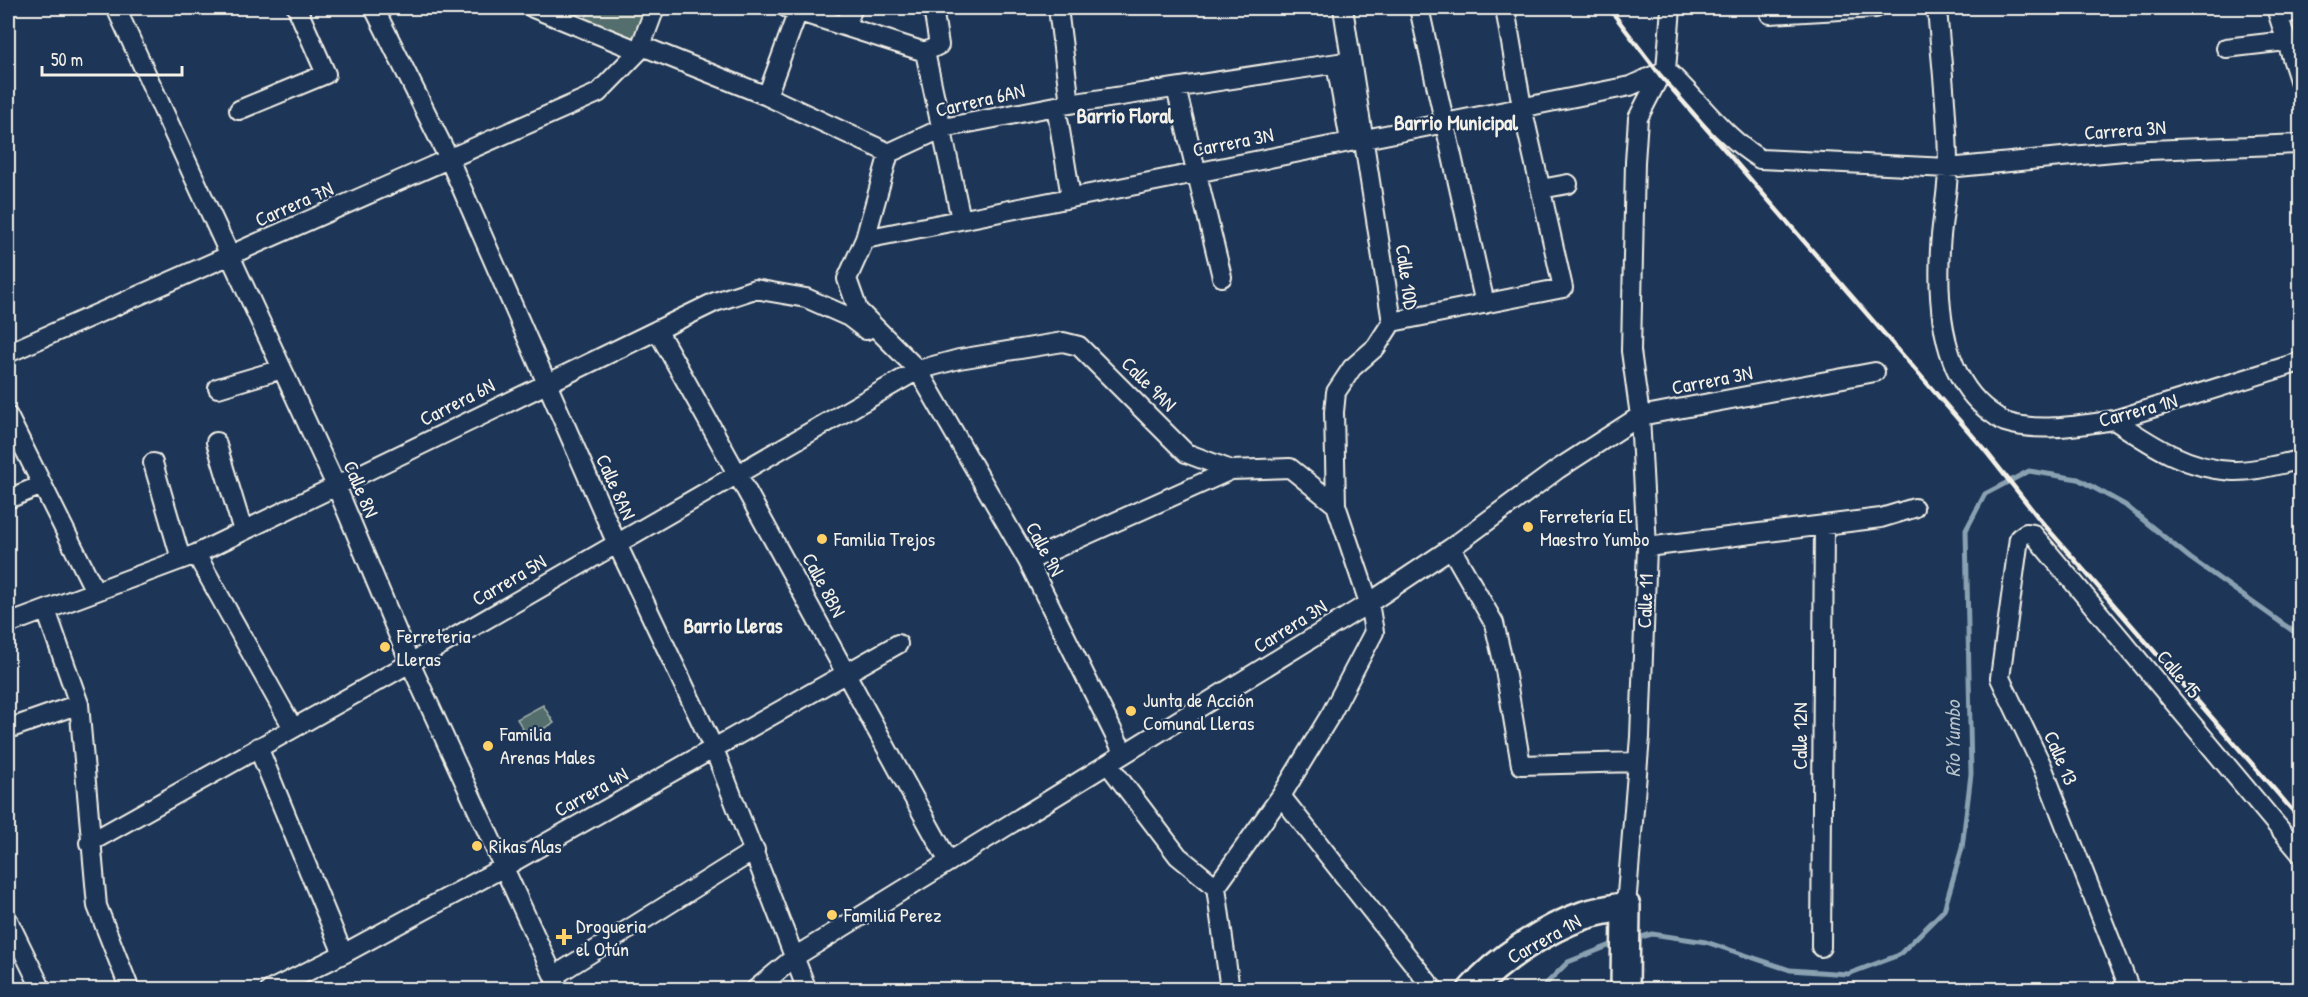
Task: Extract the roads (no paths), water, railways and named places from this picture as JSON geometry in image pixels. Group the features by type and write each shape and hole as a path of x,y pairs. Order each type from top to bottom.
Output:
{"street":[{"name":"Calle 8N","path":"116,8 337,488 410,663 557,983"},
{"path":"239,110 326,74 297,8"},
{"name":"Calle 8AN","path":"374,8 449,159 617,544 714,749 796,956 807,990"},
{"path":"533,8 766,96 889,153 865,240 855,257 847,279 858,310 918,370"},
{"path":"640,48 655,8"},
{"path":"845,27 853,8"},
{"path":"766,96 793,9 925,52 939,45 933,8"},
{"path":"1058,8 1071,197"},
{"name":"Calle 10D","path":"1216,887 1281,796 1331,714 1374,632 1369,603 1336,505 1334,412 1336,392 1352,368 1376,347 1392,322 1344,63 1342,8"},
{"path":"1419,8 1485,304"},
{"path":"1392,322 1563,288 1522,107 1505,8"},
{"path":"1663,73 1671,8"},
{"path":"1770,14 1876,8"},
{"name":"Carrera 1N","path":"1937,8 1948,168 1940,249 1940,296 1945,335 1958,374 1978,403 2003,422 2032,427 2114,420 2301,362"},
{"path":"2301,9 2277,12 2301,83"},
{"path":"2226,48 2286,41"},
{"name":"Carrera 7N","path":"8,352 231,257 598,93 640,48"},
{"path":"925,52 961,219"},
{"name":"Carrera 6AN","path":"889,153 943,128 1063,105 1344,63"},
{"name":"Carrera 3N","path":"865,240 1630,86 1663,73 1688,90 1712,120 1737,145 1760,159 1948,168 2124,151 2301,144"},
{"name":"Calle 11","path":"1625,985 1626,908 1638,762 1647,547 1640,416 1631,351 1635,162 1638,118 1663,73"},
{"path":"1176,88 1222,277"},
{"path":"1541,189 1568,184"},
{"name":"Carrera 6N","path":"8,624 188,556 337,488 546,383 715,302 755,289 806,298 849,317 918,370"},
{"name":"Calle 8BN","path":"657,330 739,474 846,676 950,862"},
{"name":"Calle 9AN","path":"918,370 958,359 1063,342 1079,346 1186,453 1231,470 1290,468 1336,505"},
{"path":"218,388 282,369"},
{"name":"Carrera 5N","path":"89,843 410,663 918,370"},
{"name":"Calle 9N","path":"918,370 1028,561 1124,754"},
{"name":"Carrera 3N","path":"755,990 796,956 1369,603 1451,548 1558,469 1640,416 1875,372"},
{"path":"8,416 95,591"},
{"path":"2114,420 2163,452 2197,465 2233,471 2301,460"},
{"path":"216,442 243,531"},
{"path":"153,463 188,556 293,728"},
{"path":"1028,561 1231,470"},
{"path":"8,499 42,485"},
{"path":"1647,547 1881,518 1914,508"},
{"name":"Calle 12N","path":"1821,947 1824,525"},
{"name":"Calle 15","path":"2019,537 2026,533 2033,534 2301,853"},
{"name":"Calle 13","path":"2019,537 2000,678 2042,766 2130,990"},
{"path":"1451,548 1494,623 1505,670 1521,765 1638,762"},
{"path":"46,610 79,704 89,843 97,906 130,990"},
{"name":"Carrera 4N","path":"270,990 344,954 504,867 846,676 898,644"},
{"path":"8,729 79,704"},
{"path":"258,747 344,954"},
{"path":"1108,764 1178,856 1216,887 1230,990"},
{"path":"1281,796 1434,990"},
{"path":"557,983 755,850"},
{"name":"Carrera 1N","path":"1472,990 1489,970 1534,941 1584,915 1626,908"},
{"path":"8,920 42,990"}],"waterway":[{"name":"Río Yumbo","path":"1634,939 1652,934 1706,942 1790,970 1848,974 1899,955 1944,910 1962,848 1971,774 1966,530 1985,494 2029,471 2078,479 2125,505 2190,558 2300,636"},
{"name":"Río Yumbo","path":"1540,990 1568,962 1616,943"}],"railway":[{"path":"1609,8 1660,75 1984,449 2041,521 2300,819"}],"place":[{"name":"Ferretería El Maestro Yumbo","path":"1528,527"},
{"name":"Familia Trejos","path":"822,539"},
{"name":"Ferreteria Lleras","path":"385,647"},
{"name":"Junta de Acción Comunal Lleras","path":"1131,711"},
{"name":"Familia Arenas Males","path":"488,746"},
{"name":"Rikas Alas","path":"477,846"},
{"name":"Familia Perez","path":"832,915"},
{"name":"Drogueria el Otún","path":"564,937"}],"district":[{"name":"Barrio Floral","path":"1125,116"},
{"name":"Barrio Municipal","path":"1456,123"},
{"name":"Barrio Lleras","path":"733,626"}]}
